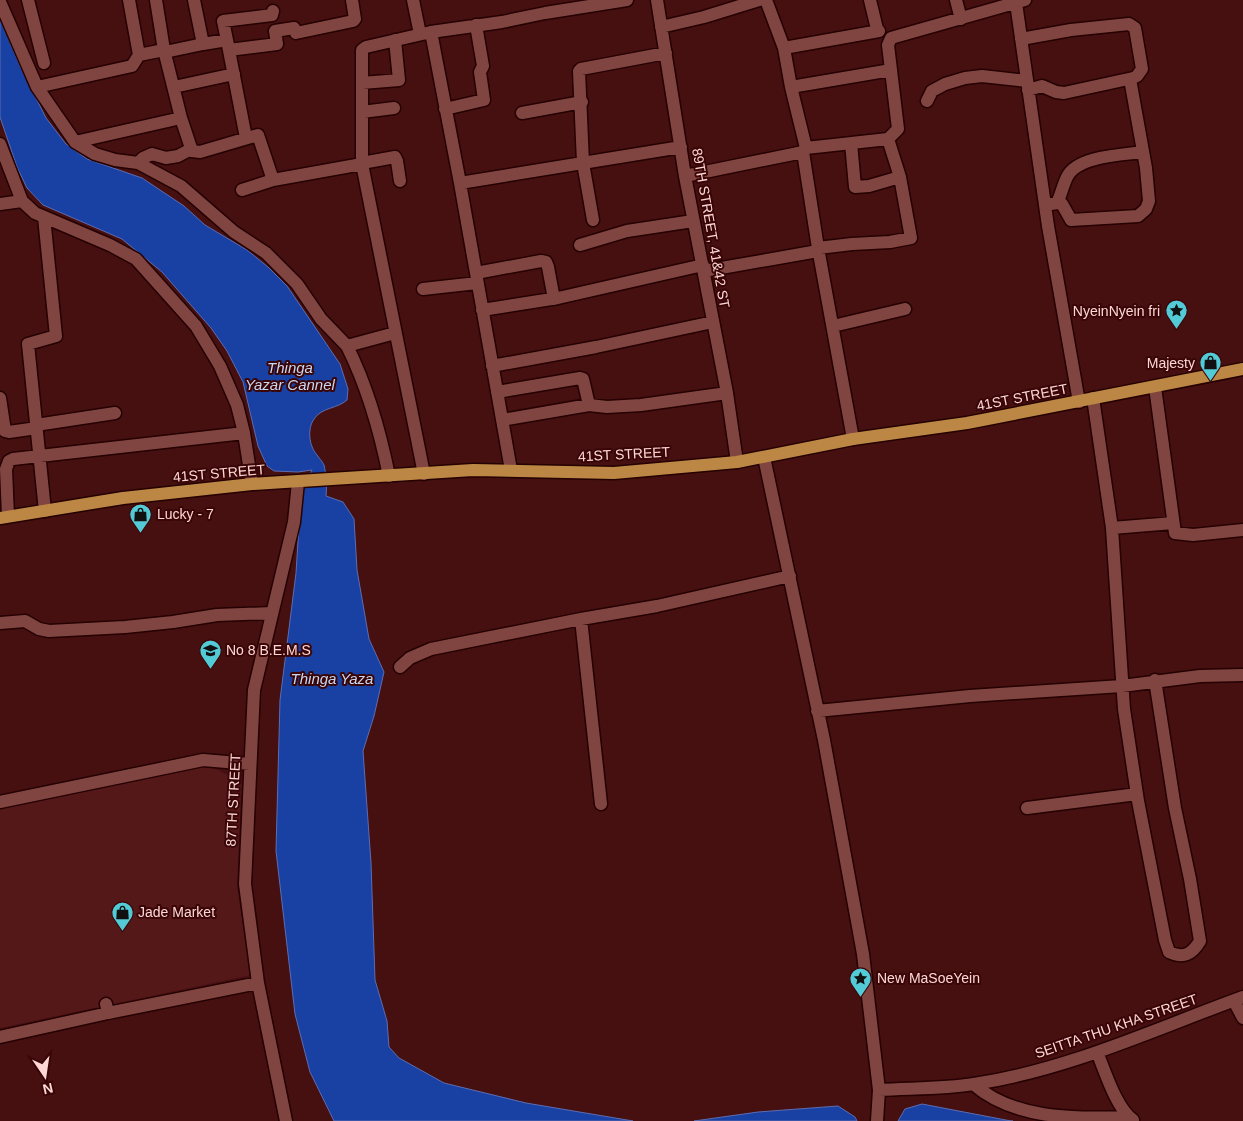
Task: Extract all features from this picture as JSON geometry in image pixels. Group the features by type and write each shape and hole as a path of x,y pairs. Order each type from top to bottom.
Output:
{"main road":[{"name":"41ST STREET","path":"4,517 123,498 252,484 473,470 614,473 737,462 853,439 967,423 1243,369"}],"street":[{"path":"28,0 44,63"},
{"path":"37,87 132,66 139,55 129,0"},
{"path":"156,0 164,51 181,118 192,152 200,152 259,136 273,180"},
{"path":"194,0 203,44"},
{"path":"139,55 203,44 277,44 275,31 294,28 296,33 353,21 355,19 352,0"},
{"path":"413,0 426,33 445,109 511,470"},
{"path":"424,474 362,164 362,50 426,33 627,0"},
{"name":"89TH STREET, 41&42 ST","path":"657,0 685,176 727,393 737,462"},
{"path":"661,27 704,17 759,0"},
{"path":"766,0 784,48 805,150 818,250 853,439"},
{"path":"870,0 877,29 889,42"},
{"path":"956,0 961,19"},
{"path":"0,2 37,87 75,142 95,154 138,164 181,186 228,227 266,253 297,284 321,319 347,346 361,373 382,439 389,476"},
{"path":"685,176 805,150 888,138 898,129 889,42 893,36 1021,2 1021,39 1027,86 1051,204 1079,402"},
{"path":"246,138 222,21 272,15 273,11"},
{"path":"927,101 932,91 945,84 965,78 982,76 1027,86 1042,86 1064,93 1130,79 1137,76 1142,69 1135,28 1129,24 1071,30 1021,39"},
{"path":"445,109 484,100 480,72 483,66 476,25"},
{"path":"784,48 879,31"},
{"path":"362,83 399,80 395,40"},
{"path":"593,220 583,163 580,70 666,53"},
{"path":"791,87 891,70"},
{"path":"174,87 234,74"},
{"path":"1051,204 1062,204 1071,220 1138,216 1146,209 1149,201 1143,152 1130,79"},
{"path":"522,113 582,102"},
{"path":"362,112 394,108"},
{"path":"75,142 181,118"},
{"path":"482,310 554,299 704,268 852,244 890,242 912,238 900,178 888,138"},
{"path":"851,143 855,187 869,186 900,178"},
{"path":"0,144 22,201 35,213 110,245 136,259 196,326 220,366 237,405 244,433 252,484"},
{"path":"460,183 681,147"},
{"path":"138,164 143,158 152,154 166,158 185,154 191,149"},
{"path":"1051,204 1067,176 1074,168 1085,162 1143,152"},
{"path":"242,190 273,180 395,157 400,181"},
{"path":"0,204 22,201"},
{"path":"44,217 56,331 55,337 28,344 45,511"},
{"path":"580,245 627,231 693,221"},
{"path":"423,289 476,278 541,261 546,262 554,299"},
{"path":"833,326 905,309"},
{"path":"492,366 596,348 713,322"},
{"path":"347,346 395,333"},
{"path":"497,392 580,378 583,379 589,405"},
{"path":"1155,387 1174,532 1176,534 1193,535 1243,530"},
{"path":"502,420 589,405 607,407 641,406 727,393"},
{"path":"0,398 5,432 115,413"},
{"path":"1093,398 1112,528 1122,686 1137,794 1165,940 1169,952 1176,955 1187,954 1194,951 1200,941 1190,879 1175,808 1155,680"},
{"path":"4,517 7,464 13,459 244,433"},
{"path":"764,457 824,740 863,954 879,1090 877,1121"},
{"name":"87TH STREET","path":"286,1121 258,983 245,884 254,690 294,522 299,482"},
{"path":"1112,528 1173,523"},
{"path":"400,667 410,658 431,650 581,619 657,606 790,576"},
{"path":"0,623 25,621 39,629 49,631 138,626 217,615 272,613"},
{"path":"581,619 601,804"},
{"path":"817,710 970,696 1122,686 1155,680 1200,676 1243,675"},
{"path":"0,802 203,760 250,764"},
{"path":"1027,808 1137,794"},
{"path":"0,1037 107,1008 258,983"},
{"path":"1239,999 1243,1018"},
{"name":"SEITTA THU KHA STREET","path":"879,1090 973,1084 1031,1072 1097,1052 1239,999"},
{"path":"1097,1052 1119,1101 1132,1119"},
{"path":"973,1084 996,1100 1021,1110 1068,1117 1132,1119"}],"shaded area":[{"name":"Jade Market","path":"204,763 241,782 237,887 251,975 0,1028 0,803"}],"water":[{"name":"Thinga Yaza","path":"0,19 20,66 46,118 66,144 87,159 142,178 184,206 205,225 247,250 287,286 340,364 348,389 347,400 317,415 310,428 310,437 314,451 324,465 326,496 343,502 354,519 357,570 369,639 384,672 374,716 363,751 371,863 375,980 387,1021 389,1047 399,1058 444,1083 526,1103 633,1121 334,1121 310,1072 295,1014 276,851 280,700 296,573 301,494 312,470 298,472 274,471 267,466 258,446 243,382 227,351 211,328 162,272 122,239 43,205 27,188 17,167 0,117"},
{"path":"922,1104 1011,1121 898,1121 905,1109"},
{"path":"838,1106 855,1117 857,1121 694,1121 758,1112"}],"place":[{"name":"NyeinNyein fri","path":"1176,330"},
{"name":"Majesty","path":"1211,382"},
{"name":"Lucky - 7","path":"141,533"},
{"name":"No 8 B.E.M.S","path":"210,669"},
{"name":"Jade Market","path":"122,931"},
{"name":"New MaSoeYein","path":"861,997"}],"water label":[{"name":"Thinga Yazar Cannel","path":"290,376"}]}
